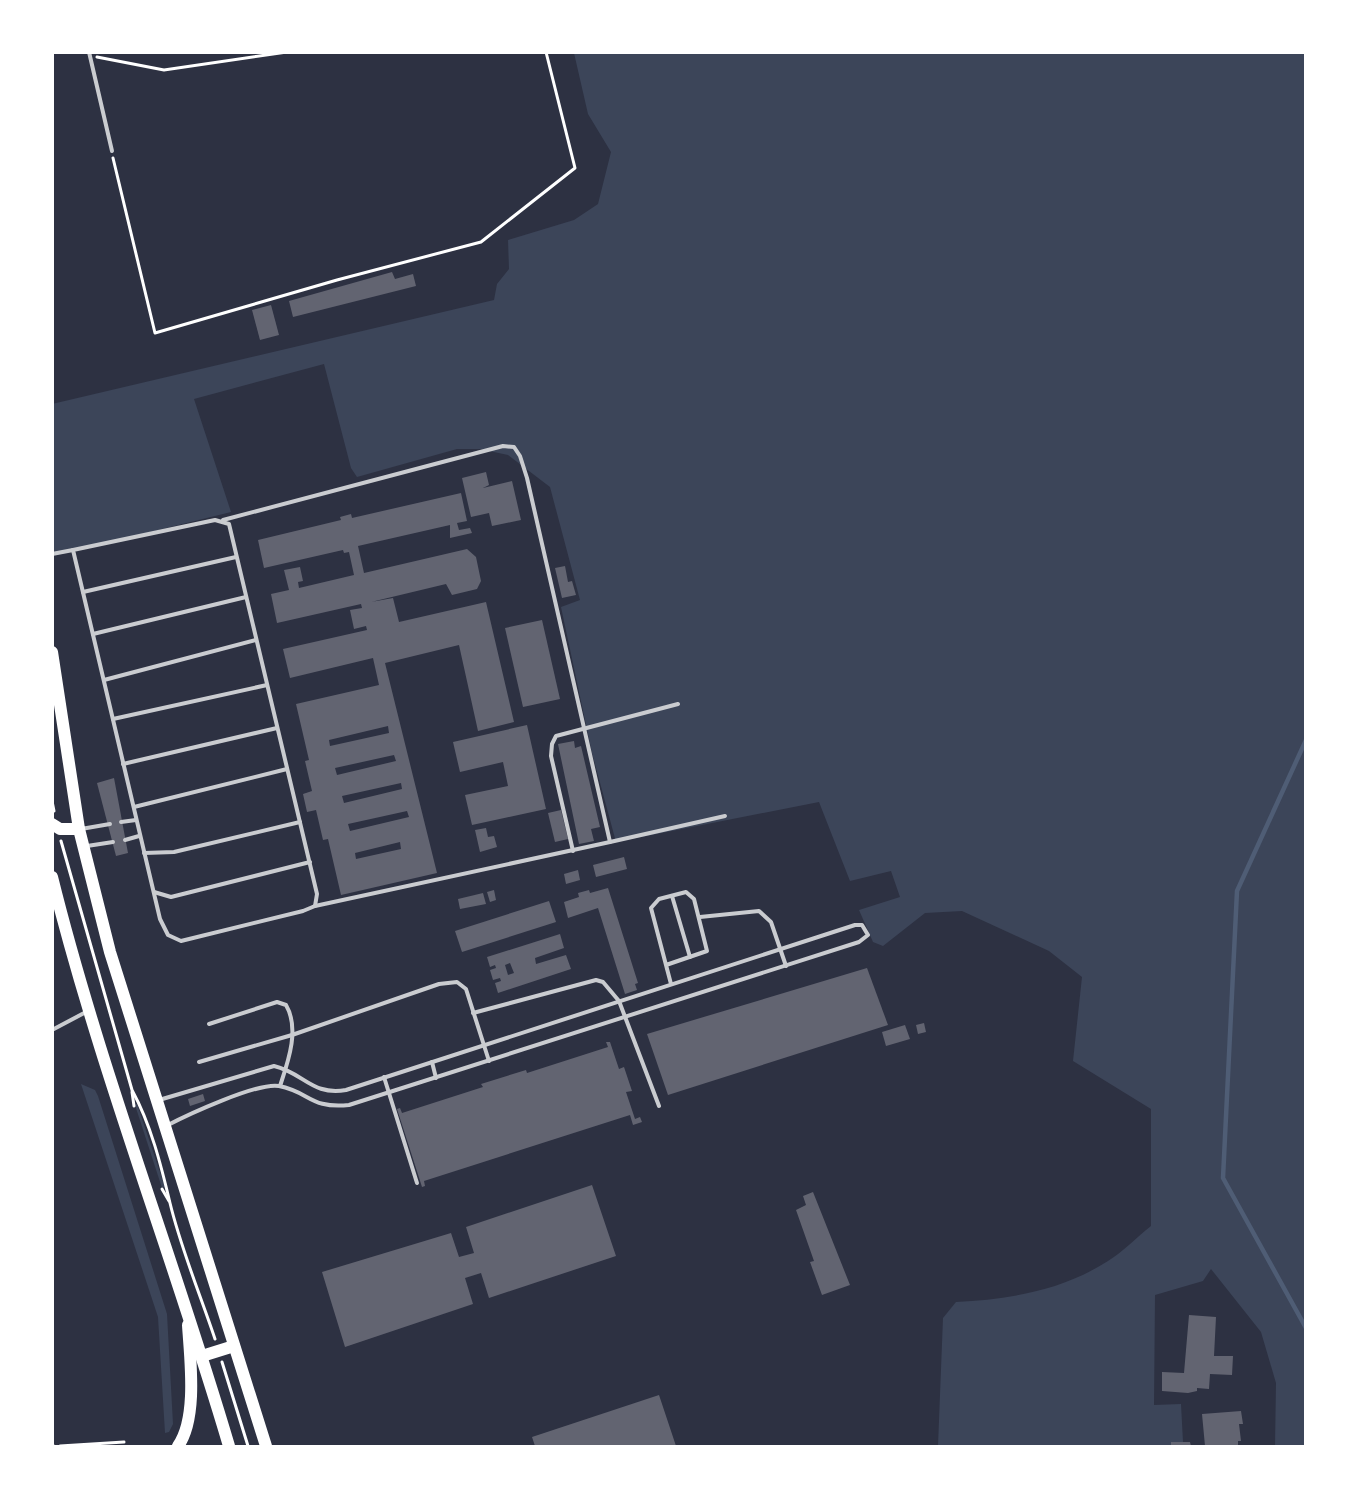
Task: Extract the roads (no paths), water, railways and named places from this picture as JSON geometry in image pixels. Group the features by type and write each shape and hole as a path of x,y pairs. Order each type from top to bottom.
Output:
{"main road":[{"path":"52,652 79,829 110,952 266,1446"},
{"path":"55,826 79,829"},
{"path":"52,878 89,1010 186,1306 229,1446"},
{"path":"178,1446 187,1425 189,1405 186,1306"},
{"path":"202,1356 234,1346"}],"lane":[{"path":"89,54 112,151"},
{"path":"52,554 223,520 503,446 514,447 520,456 527,478 610,842"},
{"path":"223,520 229,524 310,862 317,894 315,906"},
{"path":"73,550 160,919 168,935 181,941 315,906 725,816"},
{"path":"83,592 236,557"},
{"path":"93,634 246,597"},
{"path":"104,680 256,640"},
{"path":"113,719 267,685"},
{"path":"573,851 551,756 552,744 556,736 583,727 678,704"},
{"path":"123,764 277,728"},
{"path":"134,807 287,769"},
{"path":"122,822 136,820"},
{"path":"144,853 174,852 300,822"},
{"path":"79,829 110,824"},
{"path":"125,840 139,836"},
{"path":"83,847 113,842"},
{"path":"153,892 171,897 310,862"},
{"path":"666,965 704,953 708,947 691,894 686,892 659,899 651,908 671,985"},
{"path":"672,896 690,957"},
{"path":"700,917 759,910 771,922 786,966"},
{"path":"156,1100 274,1066 286,1068 320,1090 333,1092 855,925 862,925 868,935 859,942 786,966 349,1105 319,1105 280,1086 270,1086 198,1110 164,1127"},
{"path":"473,1013 596,980 609,986 626,1017 659,1106"},
{"path":"199,1062 292,1035 447,982 457,982 466,989 489,1061"},
{"path":"209,1024 277,1002 286,1005 291,1013 292,1035 280,1086"},
{"path":"52,1030 89,1010"},
{"path":"432,1062 436,1078"},
{"path":"384,1077 417,1183"}],"waterway":[{"path":"1306,740 1237,891 1223,1178 1306,1328"}]}
